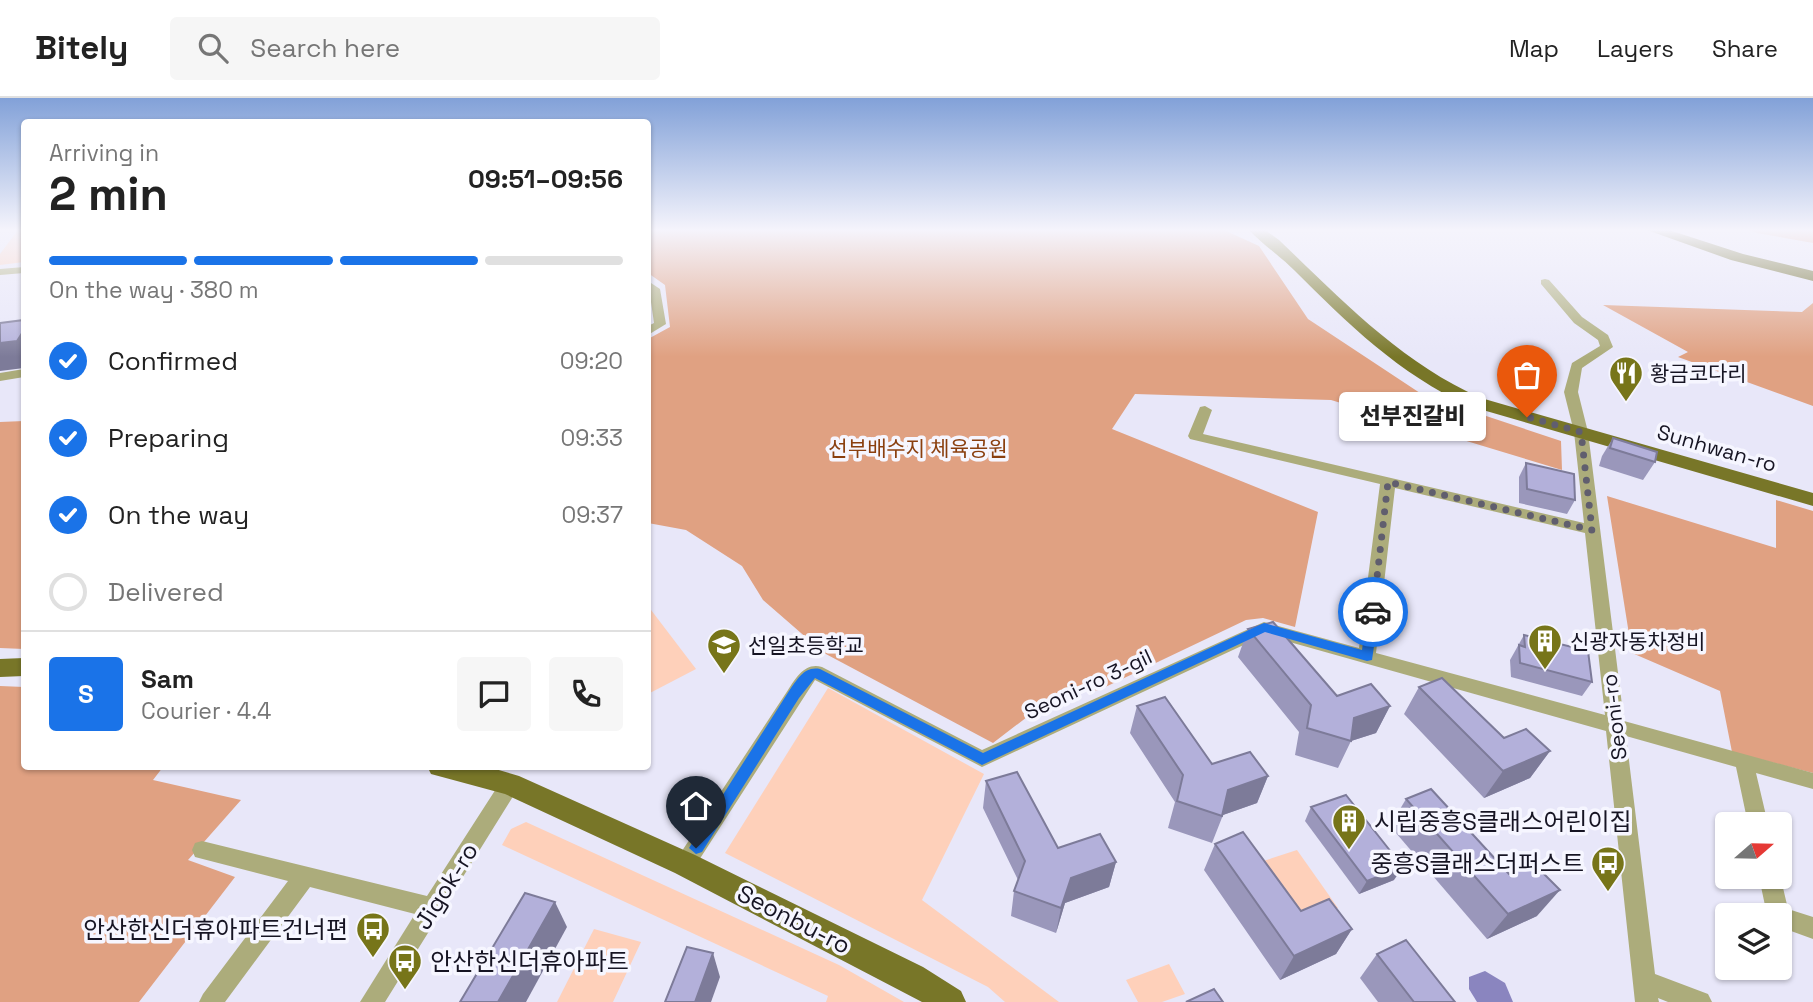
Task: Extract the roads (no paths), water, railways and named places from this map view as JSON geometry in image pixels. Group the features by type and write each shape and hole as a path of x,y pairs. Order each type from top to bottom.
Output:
{"main road":[{"name":"Sunhwan-ro","path":"1304,272 1377,342 1413,372 1435,385 1475,402 1813,500"},
{"path":"0,668 21,667"},
{"name":"Seonbu-ro","path":"471,770 510,775 912,978 950,1002"}],"street":[{"name":"Seoni-ro","path":"1545,282 1578,320 1604,338 1607,346 1576,366 1571,392 1581,432 1646,992"},
{"path":"651,286 654,289 660,324 651,329"},
{"path":"0,377 21,374"},
{"path":"1205,410 1195,436 1592,530"},
{"path":"1367,657 1388,482"},
{"name":"Seoni-ro 3-gil","path":"685,864 794,695 807,676 816,672 982,759 1264,628 1813,781"},
{"path":"1744,762 1755,812"},
{"name":"Jigok-ro","path":"372,1002 432,908 510,775"},
{"path":"202,850 432,908"},
{"path":"211,1002 305,876"},
{"path":"1792,921 1813,928"},
{"path":"1646,992 1700,1002"}],"place":[{"name":"황금코다리","path":"1626,403"},
{"name":"선부진갈비","path":"1527,417"},
{"name":"신광자동차정비","path":"1545,671"},
{"name":"선일초등학교","path":"724,675"},
{"name":"시립중흥S클래스어린이집","path":"1349,851"},
{"name":"중흥S클래스더퍼스트","path":"1608,893"},
{"name":"안산한신더휴아파트건너편","path":"373,959"},
{"name":"안산한신더휴아파트","path":"405,991"}],"park label":[{"name":"선부배수지 체육공원","path":"918,448"}]}
